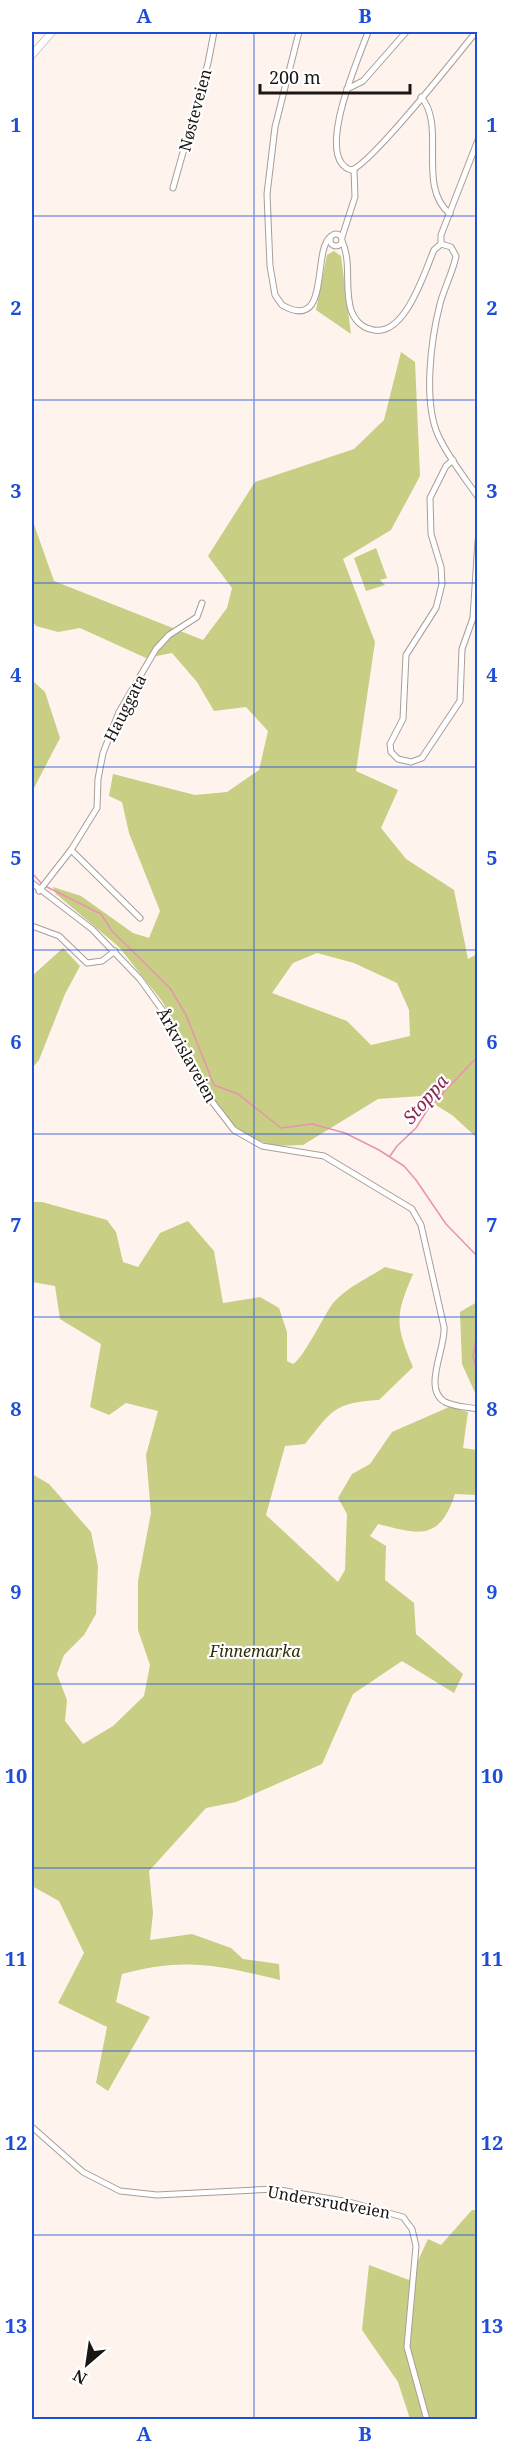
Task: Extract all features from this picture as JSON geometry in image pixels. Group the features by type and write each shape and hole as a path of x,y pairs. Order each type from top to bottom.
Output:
{"main road":[{"path":"32,55 52,32"}],"street":[{"name":"Nøsteveien","path":"173,188 208,63 214,32"},
{"path":"299,32 275,127 267,194 270,266 275,295 282,306 299,310 308,307 315,300 320,286 323,245 343,228"},
{"path":"354,170 343,166 337,152 340,115 368,32"},
{"path":"347,89 363,81 406,32"},
{"path":"354,170 383,144 476,32"},
{"path":"422,97 430,119 435,193 441,207 450,214"},
{"path":"354,170 355,197 343,228 342,239 354,316 365,328 381,331 394,325 403,315 434,250 441,244 441,235 477,140"},
{"path":"332,236 342,239"},
{"path":"332,236 334,246 345,258"},
{"path":"322,252 342,239"},
{"path":"441,244 451,247 456,256 440,301 434,335 431,406 438,435 477,497"},
{"path":"453,460 446,466 430,498 431,534 441,567 442,584 434,612 406,654 403,719 390,744 391,752 398,759 411,762 422,758 460,701 462,649 473,618 477,541"},
{"name":"Hauggata","path":"42,887 71,850 99,804 98,779 107,740 156,649 169,635 197,616 202,603"},
{"path":"71,850 140,918"},
{"name":"Årkvislaveien","path":"32,883 42,887 115,951 163,1010 207,1095 234,1130 262,1146 324,1156 405,1204 415,1213 421,1225 444,1327 444,1344 435,1389 439,1397 447,1402 477,1409"},
{"path":"32,926 59,936 87,963 102,961 115,951"},
{"name":"Undersrudveien","path":"32,2127 83,2172 109,2187 131,2193 165,2195 274,2189 349,2202 403,2217 412,2229 416,2246 407,2347 427,2420"}],"green space":[{"path":"334,251 341,256 351,334 316,310 327,255"},
{"path":"401,352 415,362 420,476 391,530 343,559 375,642 356,771 398,790 381,828 406,859 454,890 468,959 477,954 477,1154 475,1136 452,1115 421,1096 378,1099 303,1145 275,1146 250,1138 225,1118 209,1093 191,1052 162,1001 119,947 56,894 53,887 81,896 133,933 149,938 160,911 129,833 122,802 109,796 113,774 195,795 227,792 259,770 268,731 246,707 214,711 197,682 172,653 146,658 80,628 58,632 36,626 32,620 32,519 54,581 203,640 227,608 232,588 208,556 255,482 354,449 384,420","holes":["317,953 354,963 397,983 409,1010 410,1036 371,1045 347,1021 272,993 293,963"]},
{"path":"376,548 387,578 380,580 385,585 366,591 354,558"},
{"path":"32,680 45,692 60,738 34,788"},
{"path":"63,948 80,966 65,994 39,1060 32,1068 32,976"},
{"name":"Finnemarka","path":"32,1202 42,1202 107,1220 116,1232 123,1262 138,1267 160,1233 188,1221 214,1251 223,1303 260,1297 279,1308 287,1332 287,1361 293,1364 307,1347 331,1306 348,1290 385,1267 413,1274 400,1311 400,1330 413,1367 379,1400 343,1406 329,1416 305,1444 285,1446 266,1515 338,1582 345,1570 347,1514 338,1498 352,1474 370,1464 392,1432 449,1407 468,1412 463,1448 477,1450 477,1495 455,1494 442,1520 426,1531 416,1532 378,1524 370,1536 386,1546 385,1580 414,1603 416,1634 463,1674 454,1693 402,1661 353,1694 322,1764 236,1802 206,1808 149,1871 153,1913 150,1940 192,1934 231,1948 243,1959 279,1964 280,1980 220,1967 183,1964 122,1974 116,2002 150,2017 108,2091 96,2083 107,2027 58,2003 84,1953 59,1901 32,1886 32,1474 49,1484 91,1532 98,1566 96,1614 84,1635 64,1655 57,1674 67,1700 65,1721 83,1744 113,1726 144,1696 150,1665 138,1630 138,1581 151,1513 146,1455 158,1411 126,1403 109,1415 90,1407 101,1344 60,1319 55,1286 32,1282"},
{"path":"477,1302 477,1397 462,1364 460,1312"},
{"path":"472,2210 477,2210 477,2419 410,2419 398,2382 362,2330 369,2265 409,2280 428,2239 441,2245"}],"waterway":[{"path":"32,873 41,883"},
{"path":"45,886 101,914 112,931 170,988 186,1015 214,1085 238,1094 281,1128 312,1124 345,1133 404,1166 446,1224 478,1257"},
{"name":"Stoppa","path":"390,1156 416,1128 428,1109 478,1056"},
{"path":"478,1325 473,1357 478,1376"}]}
